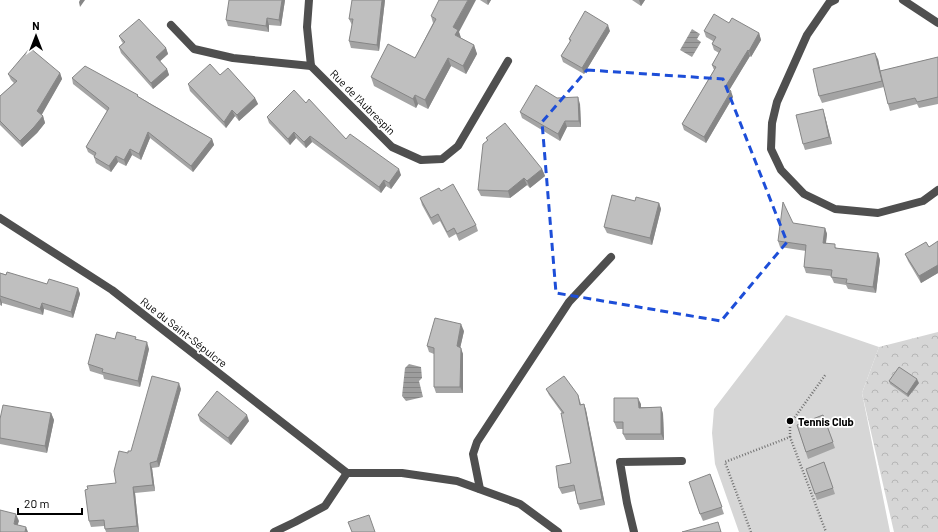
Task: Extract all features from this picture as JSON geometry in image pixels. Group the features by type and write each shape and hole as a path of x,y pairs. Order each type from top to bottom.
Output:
{"street":[{"path":"171,25 194,50 233,58 311,66 307,27 309,0"},
{"path":"835,0 830,3 807,35 777,102 772,123 771,149 781,170 804,194 835,209 878,213 923,201 938,190"},
{"path":"903,0 938,22"},
{"name":"Rue de l'Aubrespin","path":"311,66 392,147 421,160 442,160 458,146 508,61"},
{"name":"Rue du Saint-Sépulcre","path":"0,218 112,290 347,473"},
{"path":"480,489 473,454 476,442 569,302 611,257"},
{"path":"634,532 620,462 682,461"},
{"path":"274,532 325,506 347,473 402,473 457,481 520,504 558,532"}],"path":[{"path":"826,374 790,424 790,437 826,532"},
{"path":"751,532 725,462 790,437"}],"highlighted area":[{"path":"587,70 723,79 787,242 721,321 556,293 542,122"}],"green space":[{"name":"Tennis Club","path":"786,315 879,347 862,393 890,532 739,532 715,464 712,433 714,409"},
{"path":"938,332 938,532 894,532 862,393 879,347"}],"shaded area":[{"path":"692,29 700,34 697,39 701,42 692,57 680,50"},
{"path":"409,364 421,367 422,378 419,381 423,397 406,401 402,396 405,368"}],"building":[{"path":"229,0 282,0 279,20 267,18 266,26 226,20"},
{"path":"352,0 382,0 377,45 349,41 353,19 349,19"},
{"path":"439,0 468,0 453,27 458,30 455,35 474,45 463,66 448,58 425,100 415,95 413,99 371,77 388,44 415,58 436,19 431,16"},
{"path":"585,11 608,25 582,68 561,56 571,40 569,39"},
{"path":"714,14 729,23 732,18 759,33 725,87 731,91 704,137 682,124 716,67 712,65 721,49 712,44 716,37 704,31"},
{"path":"139,19 166,48 156,57 167,69 151,83 119,47 125,42 119,36"},
{"path":"30,48 60,73 37,111 43,116 20,141 0,121 0,96 17,81 8,74"},
{"path":"875,53 882,81 819,96 813,69"},
{"path":"938,57 938,97 917,102 915,98 888,104 880,71"},
{"path":"210,64 220,75 228,68 255,98 237,115 232,110 224,122 188,84"},
{"path":"85,66 138,95 137,96 152,105 212,139 191,166 148,132 139,154 130,149 124,160 116,156 109,166 94,157 96,153 86,147 109,108 72,78"},
{"path":"536,85 557,98 578,97 579,121 565,121 558,134 520,112"},
{"path":"294,90 306,103 309,99 346,139 350,134 399,169 389,183 384,180 379,187 310,136 304,142 294,132 288,139 267,117"},
{"path":"823,109 829,137 803,144 796,115"},
{"path":"505,123 542,169 527,181 524,178 508,191 478,190 483,144 488,140 486,138"},
{"path":"453,184 476,225 457,234 454,228 447,232 438,214 431,218 420,198 439,188 441,191"},
{"path":"612,195 635,201 636,197 659,203 650,238 604,227"},
{"path":"783,202 793,223 825,228 823,243 835,244 835,248 878,253 873,287 846,283 847,279 831,277 832,270 804,267 806,245 778,241"},
{"path":"938,241 938,265 919,276 905,254 926,242 929,247"},
{"path":"7,272 47,284 49,279 78,288 71,312 42,303 40,309 0,296 0,273 6,275"},
{"path":"435,318 461,324 457,346 461,348 460,387 434,387 434,348 427,346"},
{"path":"117,332 136,337 135,339 147,342 138,381 102,372 103,369 88,364 96,334 115,339"},
{"path":"899,367 917,379 907,394 889,381"},
{"path":"152,376 179,383 157,461 150,463 153,485 133,487 137,526 105,529 104,520 89,521 85,490 88,489 87,486 116,483 114,471 119,451 128,453 128,451 131,451"},
{"path":"564,376 578,395 580,405 584,404 602,499 578,504 574,485 559,488 556,466 571,463 561,413 564,413 546,389"},
{"path":"217,391 247,415 228,438 198,415"},
{"path":"614,398 638,398 639,408 661,407 661,434 623,434 623,422 614,422"},
{"path":"3,405 51,413 45,446 0,438 0,419"},
{"path":"823,415 833,442 806,452 797,425"},
{"path":"824,462 833,488 815,494 806,469"},
{"path":"710,474 722,507 700,514 689,482"},
{"path":"0,510 16,514 14,524 26,527 25,532 0,532"},
{"path":"369,515 375,532 352,532 348,522"},
{"path":"718,522 721,532 682,532"}],"place":[{"name":"Tennis Club","path":"790,421"}]}
